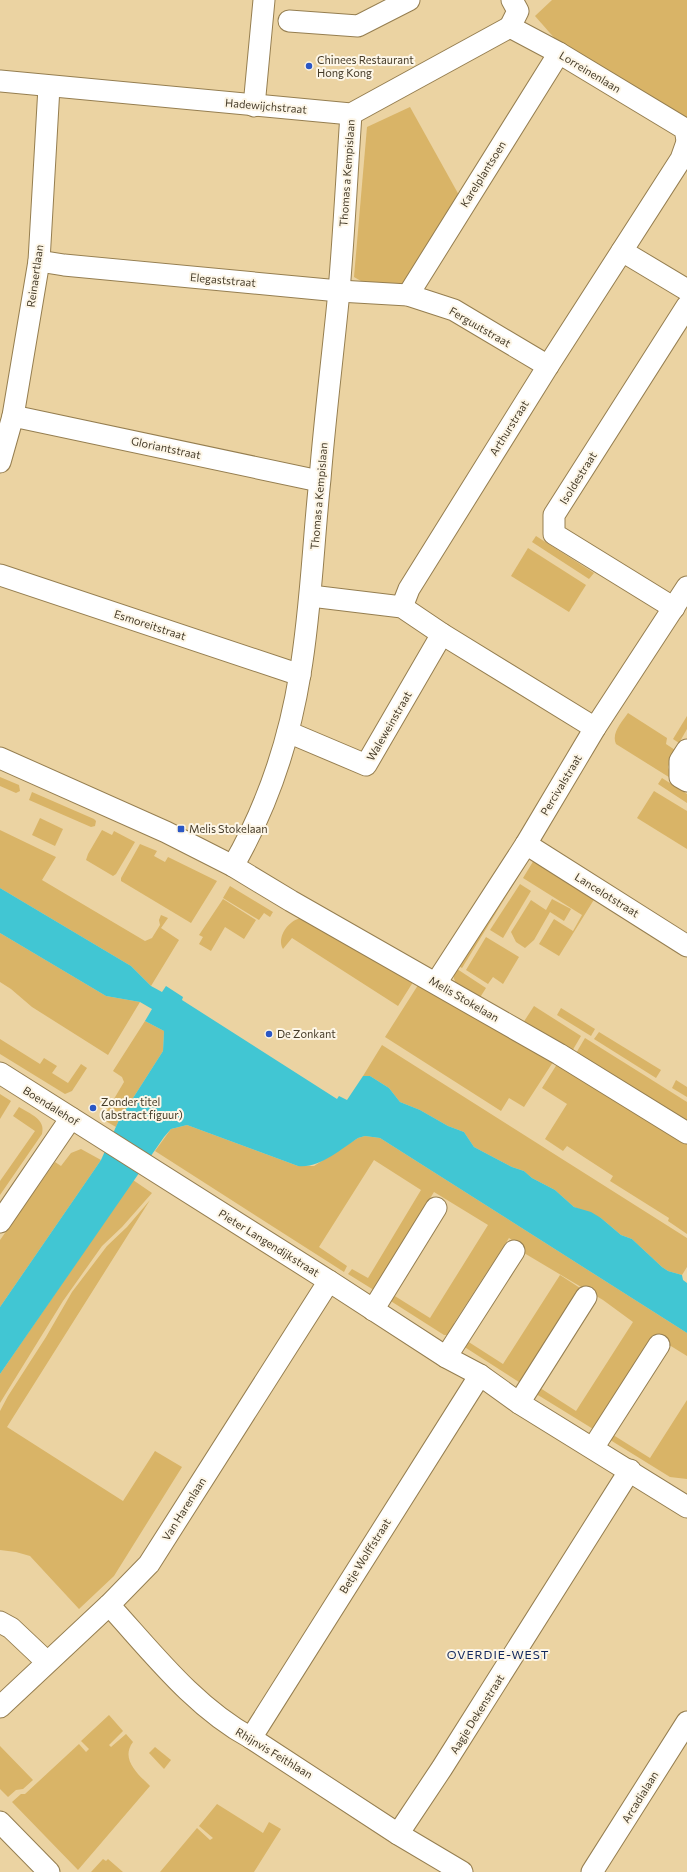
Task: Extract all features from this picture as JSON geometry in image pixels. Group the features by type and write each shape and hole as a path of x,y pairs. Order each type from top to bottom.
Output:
{"street":[{"path":"254,106 264,0"},
{"path":"290,21 358,26 409,0"},
{"path":"351,114 510,27 518,11 512,0"},
{"name":"Lorreinenlaan","path":"510,27 559,53 685,129 687,141 681,159 622,251"},
{"name":"Karelplantsoen","path":"408,295 559,53"},
{"name":"Hadewijchstraat","path":"0,81 49,87 351,114"},
{"name":"Reinaertlaan","path":"0,462 13,416 39,261 49,87"},
{"name":"Thomas a Kempislaan","path":"233,866 246,844 267,798 288,732 300,675 311,596 319,481 339,291 351,114"},
{"path":"622,251 687,290"},
{"name":"Arthurstraat","path":"402,607 409,589 548,366 622,251"},
{"name":"Elegaststraat","path":"39,261 339,291 408,295"},
{"name":"Ferguutstraat","path":"408,295 454,310 548,366"},
{"name":"Isoldestraat","path":"674,608 554,534 554,515 687,306"},
{"name":"Gloriantstraat","path":"13,416 319,481"},
{"name":"Esmoreitstraat","path":"0,575 300,675"},
{"name":"Percivalstraat","path":"436,983 526,844 595,728 687,587"},
{"path":"311,596 402,607 442,634 595,728"},
{"name":"Waleweinstraat","path":"288,732 366,765 442,634"},
{"path":"687,750 680,761 680,777 687,781"},
{"name":"Melis Stokelaan","path":"0,758 166,832 233,866 291,901 559,1054 687,1133"},
{"name":"Lancelotstraat","path":"526,844 687,946"},
{"name":"Boendalehof","path":"0,1073 164,1178"},
{"path":"0,1222 71,1118"},
{"name":"Pieter Langendijkstraat","path":"164,1178 329,1280 446,1357 480,1375 519,1403 630,1470 687,1507"},
{"path":"373,1310 436,1208"},
{"path":"446,1357 514,1251"},
{"name":"Van Harenlaan","path":"0,1707 109,1605 149,1564 329,1280"},
{"path":"519,1403 586,1297"},
{"path":"594,1448 659,1345"},
{"name":"Betje Wolffstraat","path":"251,1738 480,1375"},
{"name":"Aagje Dekenstraat","path":"398,1834 442,1768 630,1470"},
{"name":"Rhijnvis Feithlaan","path":"109,1605 191,1694 231,1726 398,1834 462,1872"},
{"path":"0,1622 12,1628 47,1662"},
{"name":"Arcadialaan","path":"592,1872 687,1722"},
{"path":"0,1822 49,1872"}],"shaded area":[{"path":"552,0 687,0 687,124 557,41 535,16"},
{"path":"410,107 460,197 407,286 361,281 354,277 367,127"},
{"path":"536,536 594,573 589,579 532,542"},
{"path":"528,548 586,585 569,612 511,576"},
{"path":"628,713 667,738 666,744 675,750 668,767 672,779 616,744 616,732"},
{"path":"687,716 687,729 679,743 673,739"},
{"path":"0,777 19,785 20,791 16,793 0,786"},
{"path":"662,778 687,794 687,803 658,784"},
{"path":"654,791 687,811 687,849 637,818"},
{"path":"32,792 94,819 96,821 95,826 91,827 29,800"},
{"path":"40,818 63,829 55,846 32,835"},
{"path":"0,830 56,857 42,880 145,941 152,938 160,925 159,920 161,915 168,918 161,928 179,940 151,986 131,966 0,888"},
{"path":"102,830 112,835 114,831 135,842 116,874 113,876 86,860"},
{"path":"140,844 157,851 154,856 165,862 168,857 217,881 191,923 121,881 121,878"},
{"path":"529,859 462,968 455,964 526,860"},
{"path":"534,860 595,898 559,956 539,944 554,919 573,931 582,915 523,878"},
{"path":"520,884 531,891 503,938 490,930"},
{"path":"230,886 273,912 270,917 264,913 259,920 223,898"},
{"path":"223,899 256,920 244,939 225,927 211,951 199,944 203,937 199,935"},
{"path":"552,899 571,909 564,921 550,912 534,940 525,948 516,942 511,932 531,900 546,910"},
{"path":"301,918 415,979 398,1006 292,938 283,949 281,944 282,934 292,922"},
{"path":"0,933 106,996 140,1002 108,1055 32,1007 11,989 0,982"},
{"path":"486,937 519,957 503,984 493,977 488,984 466,970"},
{"path":"454,967 486,988 479,999 456,984 453,974"},
{"path":"420,982 555,1059 524,1107 509,1098 501,1111 385,1037"},
{"path":"534,1006 581,1036 571,1053 523,1023"},
{"path":"561,1008 595,1029 591,1036 557,1015"},
{"path":"145,1021 164,1031 163,1051 116,1127 102,1119 124,1082 122,1077 113,1071"},
{"path":"599,1032 661,1070 656,1078 594,1039"},
{"path":"585,1038 687,1102 687,1126 575,1055"},
{"path":"0,1039 40,1064 44,1058 57,1066 52,1073 68,1083 81,1064 87,1068 72,1091 65,1094 0,1054"},
{"path":"382,1045 687,1238 687,1267 682,1275 668,1271 662,1267 632,1239 621,1235 601,1218 574,1207 555,1190 532,1178 524,1171 512,1167 474,1147 464,1132 448,1126 420,1110 400,1102 389,1088 370,1076 363,1076"},
{"path":"559,1061 687,1143 687,1234 668,1221 669,1218 610,1181 613,1176 567,1146 563,1151 545,1139 567,1104 542,1088"},
{"path":"676,1080 687,1087 687,1097 672,1088"},
{"path":"0,1094 11,1101 0,1119"},
{"path":"19,1107 32,1115 42,1124 42,1134 0,1195 0,1181 35,1131 13,1116"},
{"path":"187,1125 298,1166 314,1166 358,1138 365,1136 380,1138 687,1333 687,1356 653,1335 602,1416 598,1432 533,1392 537,1386 576,1411 633,1322 603,1300 519,1250 521,1246 509,1238 454,1323 455,1330 448,1335 444,1335 386,1298 390,1293 430,1318 488,1225 434,1192 381,1277 377,1292 348,1274 352,1269 368,1278 421,1190 374,1160 319,1247 347,1266 344,1272 155,1151 171,1129"},
{"path":"81,1149 101,1160 0,1307 0,1240 55,1162 61,1166 71,1153"},
{"path":"133,1180 152,1193 122,1227 102,1246 63,1301 0,1403 0,1374"},
{"path":"150,1200 7,1427 123,1501 155,1451 182,1467 114,1576 79,1609 30,1556 0,1550 0,1411 72,1292 107,1246 127,1227"},
{"path":"560,1275 580,1288 528,1370 525,1386 463,1346 464,1339 503,1364"},
{"path":"687,1400 687,1479 670,1477 607,1438 610,1433 650,1458"},
{"path":"109,1715 123,1731 109,1745 111,1747 126,1734 133,1742 128,1754 132,1766 150,1786 78,1870 12,1802 21,1794 25,1794 79,1744 86,1752 89,1749 81,1741"},
{"path":"0,1746 33,1780 23,1789 16,1790 8,1797 0,1789"},
{"path":"155,1747 171,1760 164,1769 149,1753"},
{"path":"217,1804 263,1833 269,1822 281,1829 254,1872 160,1872 197,1828 210,1840 213,1838 199,1826"},
{"path":"103,1859 106,1861 108,1859 123,1872 91,1872"}],"water":[{"path":"0,888 131,966 151,986 162,992 166,986 183,997 182,1000 337,1099 339,1096 347,1100 363,1076 370,1076 389,1088 400,1102 420,1110 448,1126 464,1132 474,1147 512,1167 524,1171 532,1178 555,1190 574,1207 591,1212 601,1218 621,1235 632,1239 662,1267 668,1271 682,1275 683,1280 687,1283 687,1333 380,1138 365,1136 358,1138 322,1161 306,1166 298,1166 187,1125 171,1129 164,1137 0,1374 0,1307 101,1160 119,1120 163,1051 164,1031 145,1021 152,1009 140,1002 106,996 0,933"}],"place":[{"name":"Chinees Restaurant Hong Kong","path":"309,66"},
{"name":"Melis Stokelaan","path":"181,829"},
{"name":"De Zonkant","path":"269,1034"},
{"name":"Zonder titel (abstract figuur)","path":"93,1108"}],"district":[{"name":"OVERDIE-WEST","path":"498,1655"}]}
